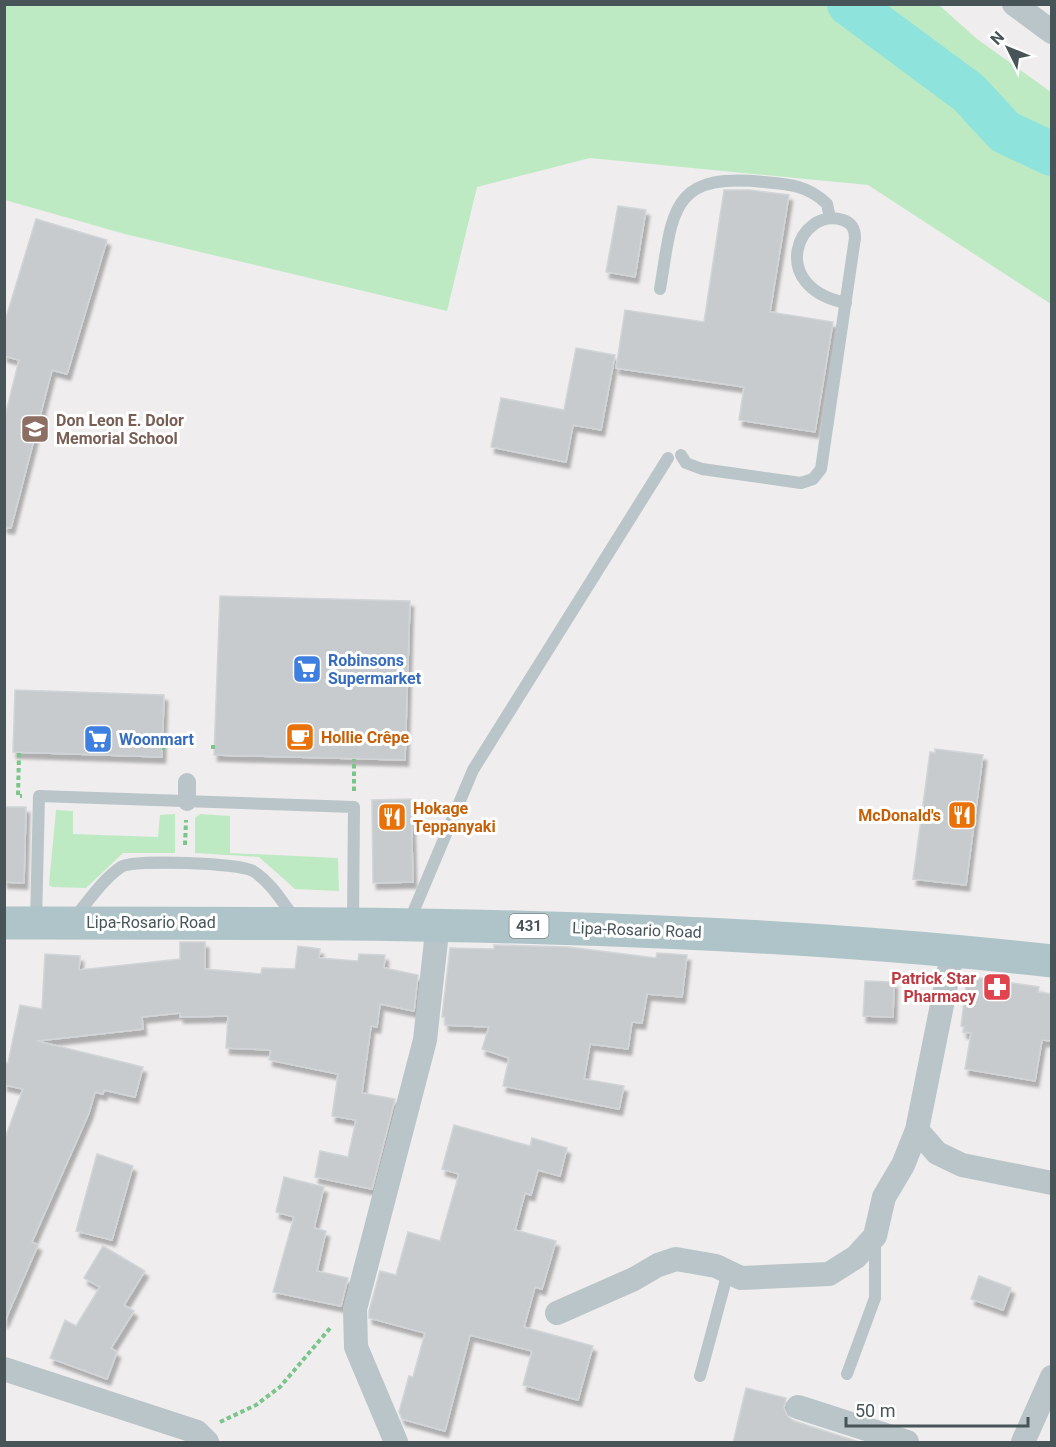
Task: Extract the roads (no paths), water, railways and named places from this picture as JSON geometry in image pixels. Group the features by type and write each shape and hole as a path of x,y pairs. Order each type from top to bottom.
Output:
{"main road":[{"name":"Lipa-Rosario Road","path":"20,923 423,923 712,933 953,950 1052,961"}],"street":[{"path":"1014,4 1052,32"},
{"path":"187,782 187,802"},
{"path":"396,1443 356,1347 355,1309 425,1040 423,923"},
{"path":"557,1313 634,1279 658,1265 676,1259 716,1266 741,1278 830,1274 856,1257 874,1236 885,1197 903,1165 917,1130 953,950"},
{"path":"917,1130 937,1152 962,1165 1052,1183"},
{"path":"4,1369 202,1438"},
{"path":"1023,1443 1052,1377"},
{"path":"798,1407 907,1443"}],"lane":[{"path":"660,289 671,228 677,209 692,192 710,182 732,178 802,187 827,204 830,218"},
{"path":"681,455 686,463 702,469 801,483 813,479 821,469 823,460 846,303 855,231 848,223 830,218 822,219 808,230 799,248 798,269 801,278 816,292 846,303"},
{"path":"423,923 472,770 668,458"},
{"path":"20,923 39,796 354,807 353,922"},
{"path":"71,922 120,868 141,863 232,865 253,871 266,880 298,923"},
{"path":"847,1374 875,1298 874,1236"},
{"path":"700,1376 728,1272"}],"waterway":[{"path":"849,4 969,93 1005,132 1052,154"}],"place":[{"name":"Don Leon E. Dolor Memorial School","path":"35,429"},
{"name":"Robinsons Supermarket","path":"307,669"},
{"name":"Hollie Crêpe","path":"300,737"},
{"name":"Woonmart","path":"98,739"},
{"name":"McDonald's","path":"962,815"},
{"name":"Hokage Teppanyaki","path":"392,817"},
{"name":"Patrick Star Pharmacy","path":"997,987"}]}
